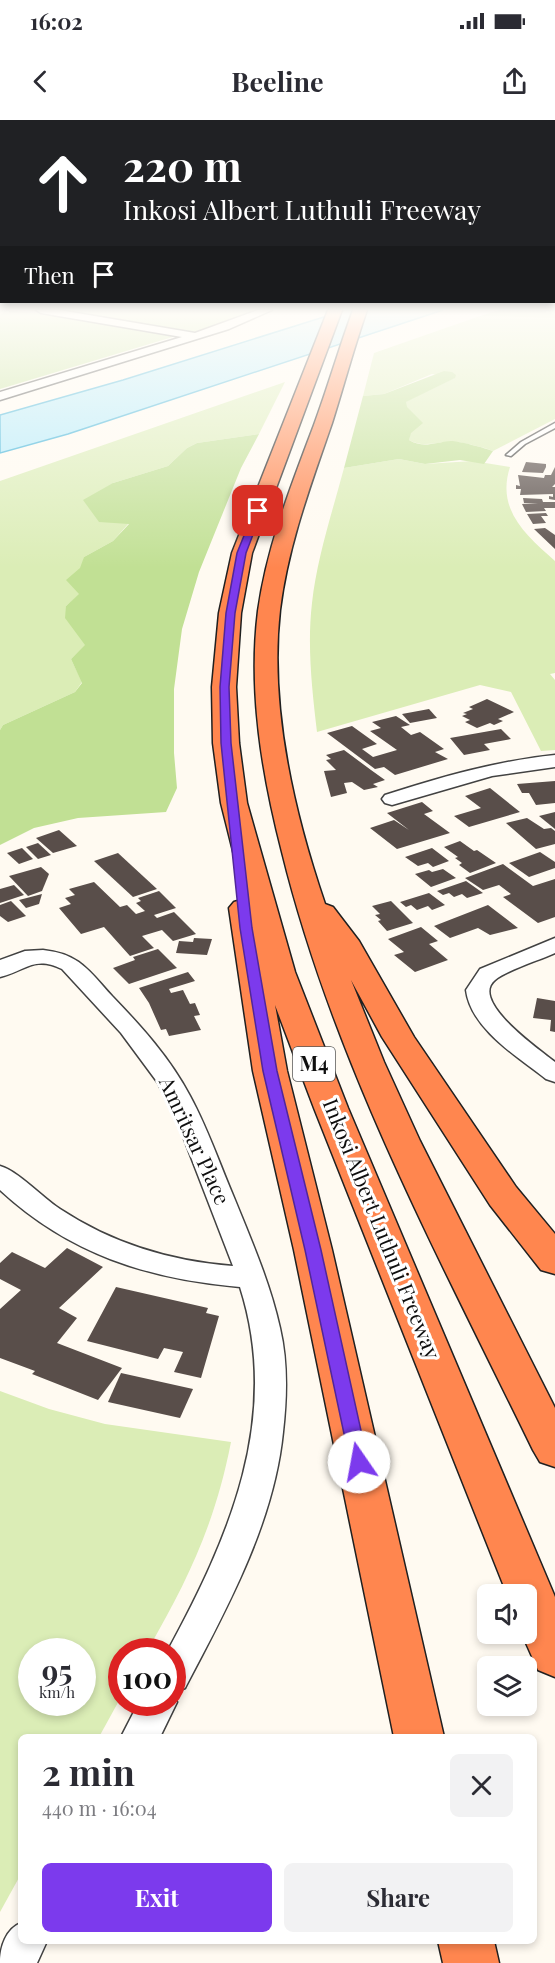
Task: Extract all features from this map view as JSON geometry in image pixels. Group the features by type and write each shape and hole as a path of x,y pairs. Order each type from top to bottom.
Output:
{"highway":[{"name":"Inkosi Albert Luthuli Freeway","path":"302,396 242,553 230,613 225,698 226,743 234,803 279,972 331,1108 555,1655"},
{"name":"M4","path":"331,396 282,546 273,588 266,673 277,772 304,887 348,1016 412,1161 555,1450"},
{"path":"234,803 246,928 270,1071 313,1250 418,1734"},
{"path":"304,887 348,947 398,1037 503,1196 555,1260"},
{"path":"467,1944 471,1963"}],"street":[{"path":"392,799 469,775 504,767 555,761"},
{"path":"555,945 488,974 481,981 478,990 479,1001 491,1019 555,1074"},
{"name":"Amritsar Place","path":"0,970 15,961 33,957 43,956 63,960 70,964 136,1036 176,1092 197,1139 251,1278 266,1330 270,1361 269,1402 263,1463 246,1528 231,1565 186,1650"},
{"path":"0,1175 28,1201 69,1228 123,1254 179,1270 251,1278"},
{"path":"142,1734 151,1716"},
{"path":"15,1963 25,1944"}],"lane":[{"path":"509,455 523,442 555,425"}],"green space":[{"path":"245,396 278,396 259,434 197,443 187,448 168,466 113,483 129,523 113,541 84,557 80,594 66,606 86,645 71,659 82,682 75,692 3,725 0,730 0,481"},
{"path":"363,396 418,396 406,402 407,407 423,423 411,433 409,440 414,443 425,445 455,441 493,451 484,464 460,460 425,464 399,459 344,468"},
{"path":"417,396 555,396 555,419 493,451 450,442 421,444 409,440 405,402"},
{"path":"259,434 241,468 199,572 182,629 174,689 174,753 177,788 166,812 78,818 34,828 0,845 0,730 3,725 75,692 82,683 71,659 85,645 65,618 66,606 79,594 66,580 80,568 84,557 113,541 129,524 99,522 83,500 113,483 168,466 187,448 197,443"},
{"path":"399,459 425,464 473,461 510,467 507,496 510,509 524,531 555,561 555,673 550,674 555,680 555,750 541,751 511,692 480,685 317,732 310,651 312,603 321,552 344,468"},
{"path":"0,1391 49,1409 105,1424 231,1442 217,1499 198,1551 154,1638 108,1638 108,1716 111,1716 101,1734 18,1734 18,1879 0,1912"}],"water":[{"path":"67,396 183,396 68,434 0,453 0,415"}],"building":[{"path":"526,462 546,464 546,467 543,473 522,472"},
{"path":"555,467 555,484 552,487 555,487 555,500 549,499 549,496 553,497 553,494 520,495 521,489 516,489 516,485 520,486 518,475 544,478 545,475 551,475"},
{"path":"523,498 555,502 555,508 526,512 522,504 538,503 524,503"},
{"path":"546,513 548,516 541,516 546,523 533,524 527,514"},
{"path":"545,528 555,535 555,549 534,529"},
{"path":"487,699 514,712 498,719 503,721 494,725 490,723 477,728 465,722 470,720 462,716 467,714 463,713 473,709 469,707"},
{"path":"429,709 437,718 410,723 402,714"},
{"path":"396,716 410,725 401,727 411,735 420,732 444,749 435,752 448,759 395,775 384,767 375,769 327,733 352,726 377,744 362,749 373,757 397,750 370,731 381,728 372,722"},
{"path":"501,729 511,739 484,744 490,750 464,755 450,738"},
{"path":"344,750 385,780 373,784 378,787 364,790 352,782 344,783 347,793 331,797 324,771 336,770 326,760 331,759 326,755"},
{"path":"555,781 555,803 536,805 529,793 522,793 517,784"},
{"path":"490,788 520,812 469,827 454,816 481,808 465,796"},
{"path":"422,802 433,811 424,814 450,833 397,849 370,828 394,820 409,830 387,813"},
{"path":"555,812 555,829 539,816"},
{"path":"527,818 544,829 551,828 555,831 555,844 536,849 506,823"},
{"path":"59,830 77,846 53,853 36,838"},
{"path":"460,841 496,863 470,873 459,865 462,863 455,858 458,857 444,847"},
{"path":"38,843 51,855 38,859 26,847"},
{"path":"22,848 33,859 19,864 7,853"},
{"path":"432,848 449,861 433,867 428,863 418,866 405,857"},
{"path":"540,852 555,862 555,868 529,877 509,863"},
{"path":"118,853 157,889 133,897 94,861"},
{"path":"503,864 533,886 555,879 555,917 538,923 503,897 511,894 499,885 483,890 465,878"},
{"path":"41,867 49,874 42,891 28,896 9,876"},
{"path":"443,869 456,878 431,887 415,874 429,870 432,872"},
{"path":"466,881 483,893 467,898 462,894 454,897 449,893 443,895 437,891"},
{"path":"94,882 120,907 127,905 136,914 145,911 136,903 141,901 138,898 159,891 176,908 154,915 157,918 174,912 196,934 173,941 162,930 142,936 154,948 130,956 104,927 81,934 59,908 71,904 65,898 75,895 69,889"},
{"path":"14,885 24,895 0,903 0,889"},
{"path":"429,893 445,905 432,910 428,906 417,910 411,905 406,907 400,902"},
{"path":"42,894 39,904 26,908 19,900"},
{"path":"11,901 26,916 8,922 0,916 0,905"},
{"path":"391,901 413,923 387,931 375,915 380,914 372,906"},
{"path":"488,905 518,928 490,935 478,928 450,938 434,926"},
{"path":"421,927 438,941 429,944 448,960 415,972 394,955 404,952 388,939"},
{"path":"194,938 212,939 207,955 176,953 179,941 193,942"},
{"path":"158,949 177,968 129,984 113,968 135,960 133,957"},
{"path":"188,972 195,981 169,989 171,993 183,990 190,1004 195,1003 200,1015 194,1016 201,1030 169,1036 166,1029 161,1030 149,1003 139,988"},
{"path":"537,998 555,1001 555,1032 550,1031 551,1020 533,1018"},
{"path":"67,1248 103,1267 59,1308 77,1318 57,1343 122,1368 98,1400 32,1374 35,1371 0,1358 0,1309 21,1290 0,1279 0,1263 12,1252 45,1268"},
{"path":"116,1287 208,1308 206,1313 219,1316 201,1378 174,1372 183,1352 164,1348 158,1359 87,1341"},
{"path":"121,1373 193,1389 180,1418 108,1402"}],"route":[{"path":"258,511 242,553 230,613 225,687 226,743 246,928 270,1071 313,1250 359,1462"}]}
